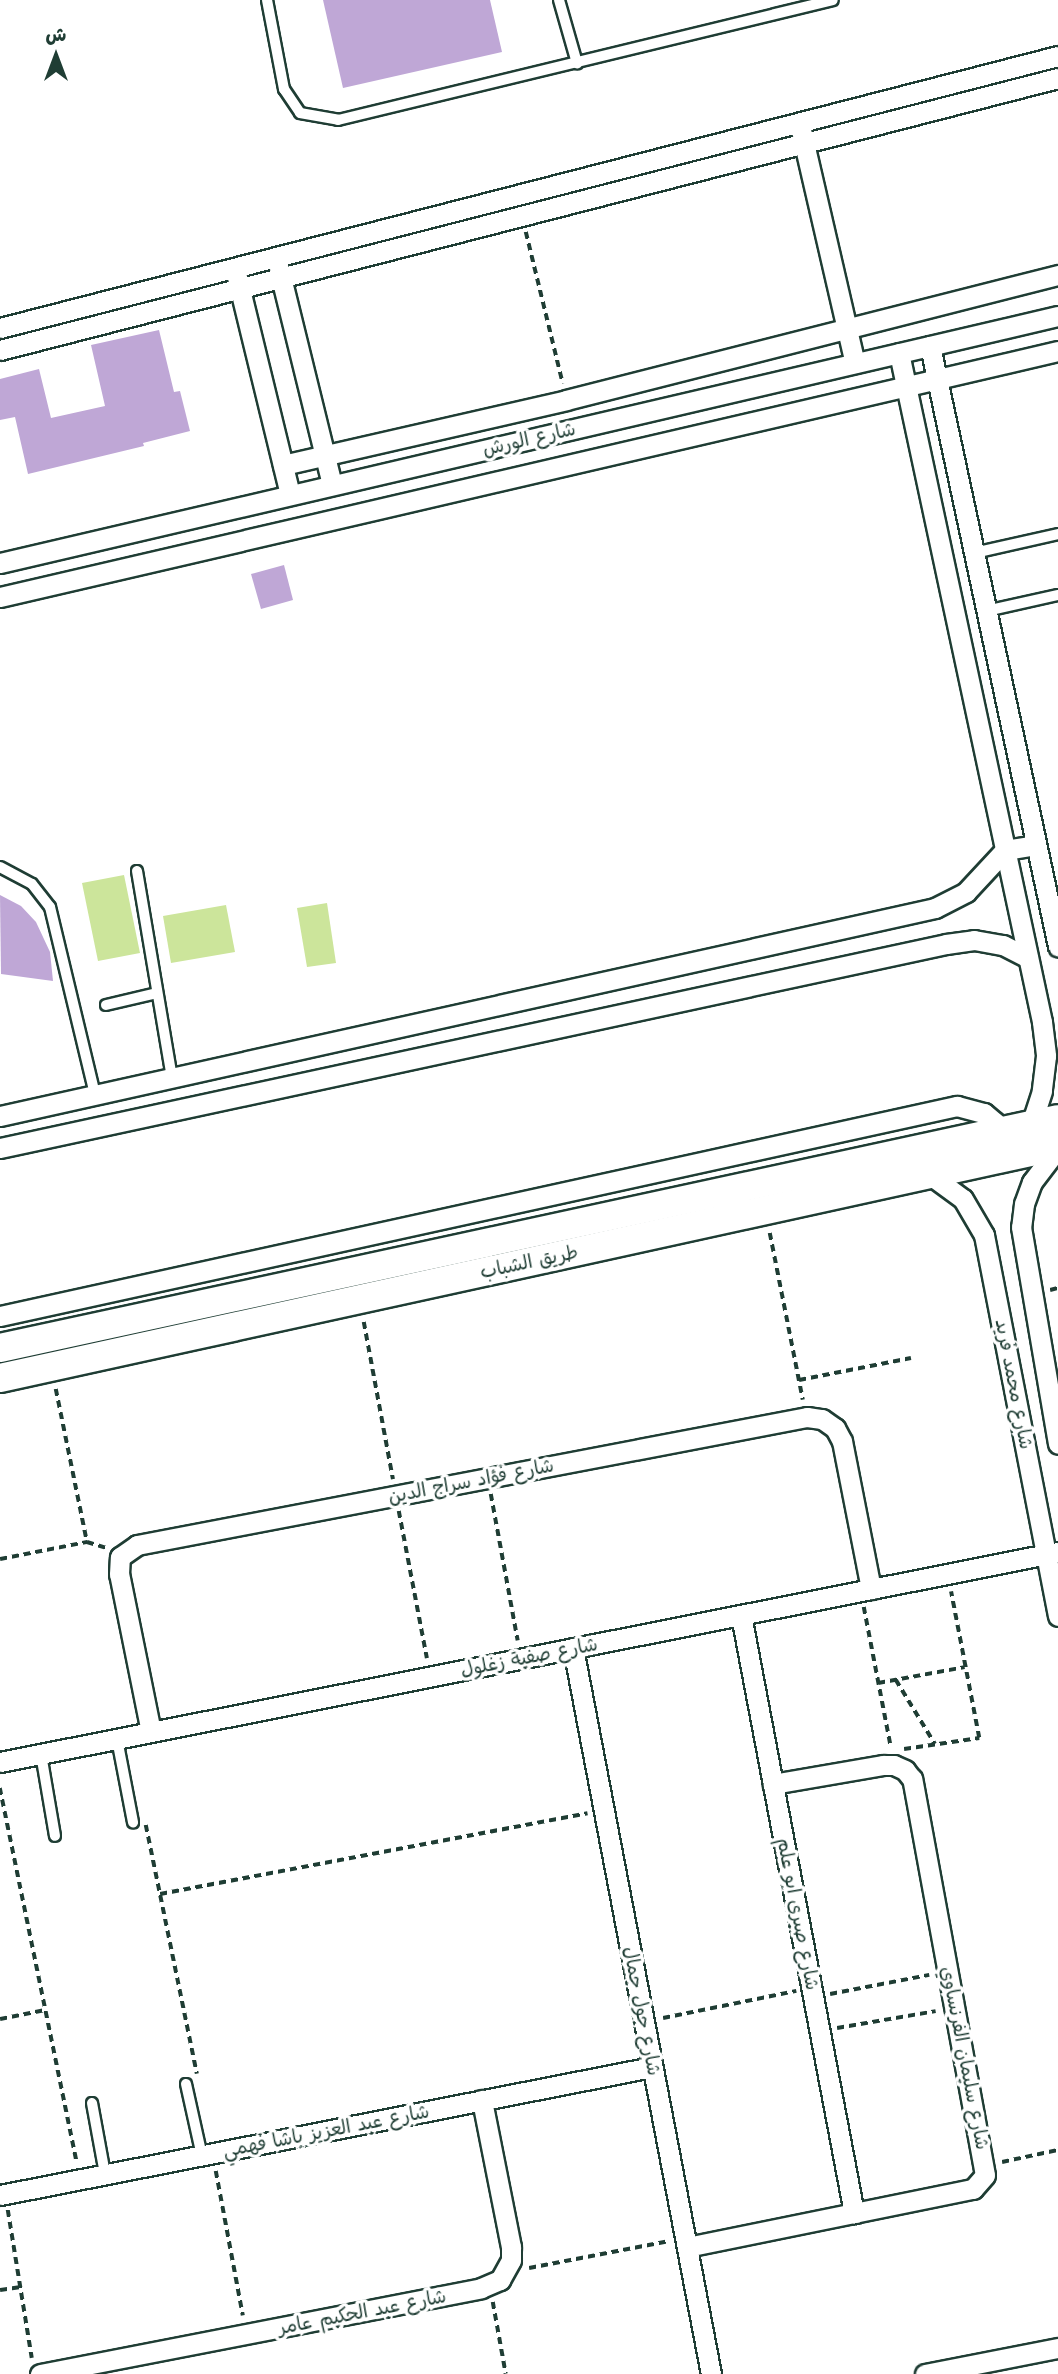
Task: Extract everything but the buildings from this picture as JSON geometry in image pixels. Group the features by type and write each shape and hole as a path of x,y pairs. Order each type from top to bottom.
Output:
{"street":[{"path":"0,328 1058,56"},
{"path":"0,350 1058,78"},
{"path":"800,122 855,363"},
{"path":"277,258 332,485"},
{"path":"235,269 290,495"},
{"path":"283,466 566,400 1058,275"},
{"name":"شارع الورش","path":"0,563 1058,316"},
{"path":"930,346 1058,946"},
{"name":"شارع الورش","path":"0,597 1058,351"},
{"path":"0,1316 957,1106 1031,1124 1042,1091 1046,1056 1042,1022 899,353"},
{"path":"0,1116 935,908 966,892 1005,850 1036,845"},
{"path":"0,1148 946,944 974,940 1003,946 1028,958"},
{"path":"453,1017 460,1048"},
{"path":"302,1050 309,1081"},
{"name":"طريق الشباب","path":"0,1348 1031,1124"},
{"name":"طريق الشباب","path":"0,1378 1058,1147"},
{"name":"شارع محمد فريد","path":"1058,1147 1031,1182 1021,1227 1058,1444"},
{"name":"شارع محمد فريد","path":"929,1174 947,1185 975,1216 990,1256 1052,1553 1058,1616"},
{"path":"990,1256 1005,1245 1023,1251"},
{"path":"807,1417 822,1419 835,1428 842,1441 866,1590"},
{"name":"شارع فؤاد سراج الدين","path":"120,1557 137,1545 807,1417"},
{"name":"شارع صفية زغلول","path":"0,1762 1052,1553"},
{"path":"120,1557 119,1574 150,1732"},
{"name":"شارع صبرى ابو علم","path":"741,1615 854,2213"},
{"name":"شارع جول جمال","path":"572,1648 711,2374"},
{"path":"773,1784 893,1758"},
{"name":"شارع سليمان الفرنساوي","path":"686,2242 973,2189 985,2175 912,1779 893,1758"},
{"name":"شارع عبد العزيز باشا فهمي","path":"3,2194 652,2067"},
{"path":"482,2100 511,2247 507,2272"},
{"name":"شارع عبد الحكيم عامر","path":"36,2368 247,2334 490,2286 507,2272"},
{"path":"925,2374 1058,2348"}],"lane":[{"path":"267,0 284,89 300,113 338,120 833,0"},
{"path":"559,0 577,63"},
{"path":"974,553 1058,534"},
{"path":"986,611 1058,595"},
{"path":"0,867 32,884 50,907 95,1095"},
{"path":"137,871 172,1078"},
{"path":"106,1005 158,993"},
{"path":"117,1739 133,1822"},
{"path":"41,1754 55,1836"},
{"path":"186,2084 208,2154"},
{"path":"92,2103 105,2174"}],"path":[{"path":"522,216 566,400"},
{"path":"766,1210 807,1417"},
{"path":"800,1380 911,1358"},
{"path":"52,1366 87,1542"},
{"path":"489,1478 521,1659"},
{"path":"0,1559 87,1542 99,1544 120,1557"},
{"path":"866,1590 878,1683 893,1758 935,1745 979,1738 948,1574"},
{"path":"878,1683 965,1667"},
{"path":"896,1680 935,1745"},
{"path":"0,1788 80,2180"},
{"path":"160,1894 603,1810"},
{"path":"145,1815 199,2085"},
{"path":"644,2022 948,1971"},
{"path":"820,2031 955,2007"},
{"path":"0,2019 46,2010"},
{"path":"985,2165 1058,2150"},
{"path":"208,2154 247,2334"},
{"path":"3,2194 36,2368"},
{"path":"507,2272 686,2242"},
{"path":"490,2286 506,2374"},
{"path":"0,2290 20,2287"}],"green space":[{"path":"124,875 140,953 98,961 82,883"},
{"path":"327,903 336,963 307,967 297,908"},
{"path":"226,905 235,952 171,963 163,916"}]}
